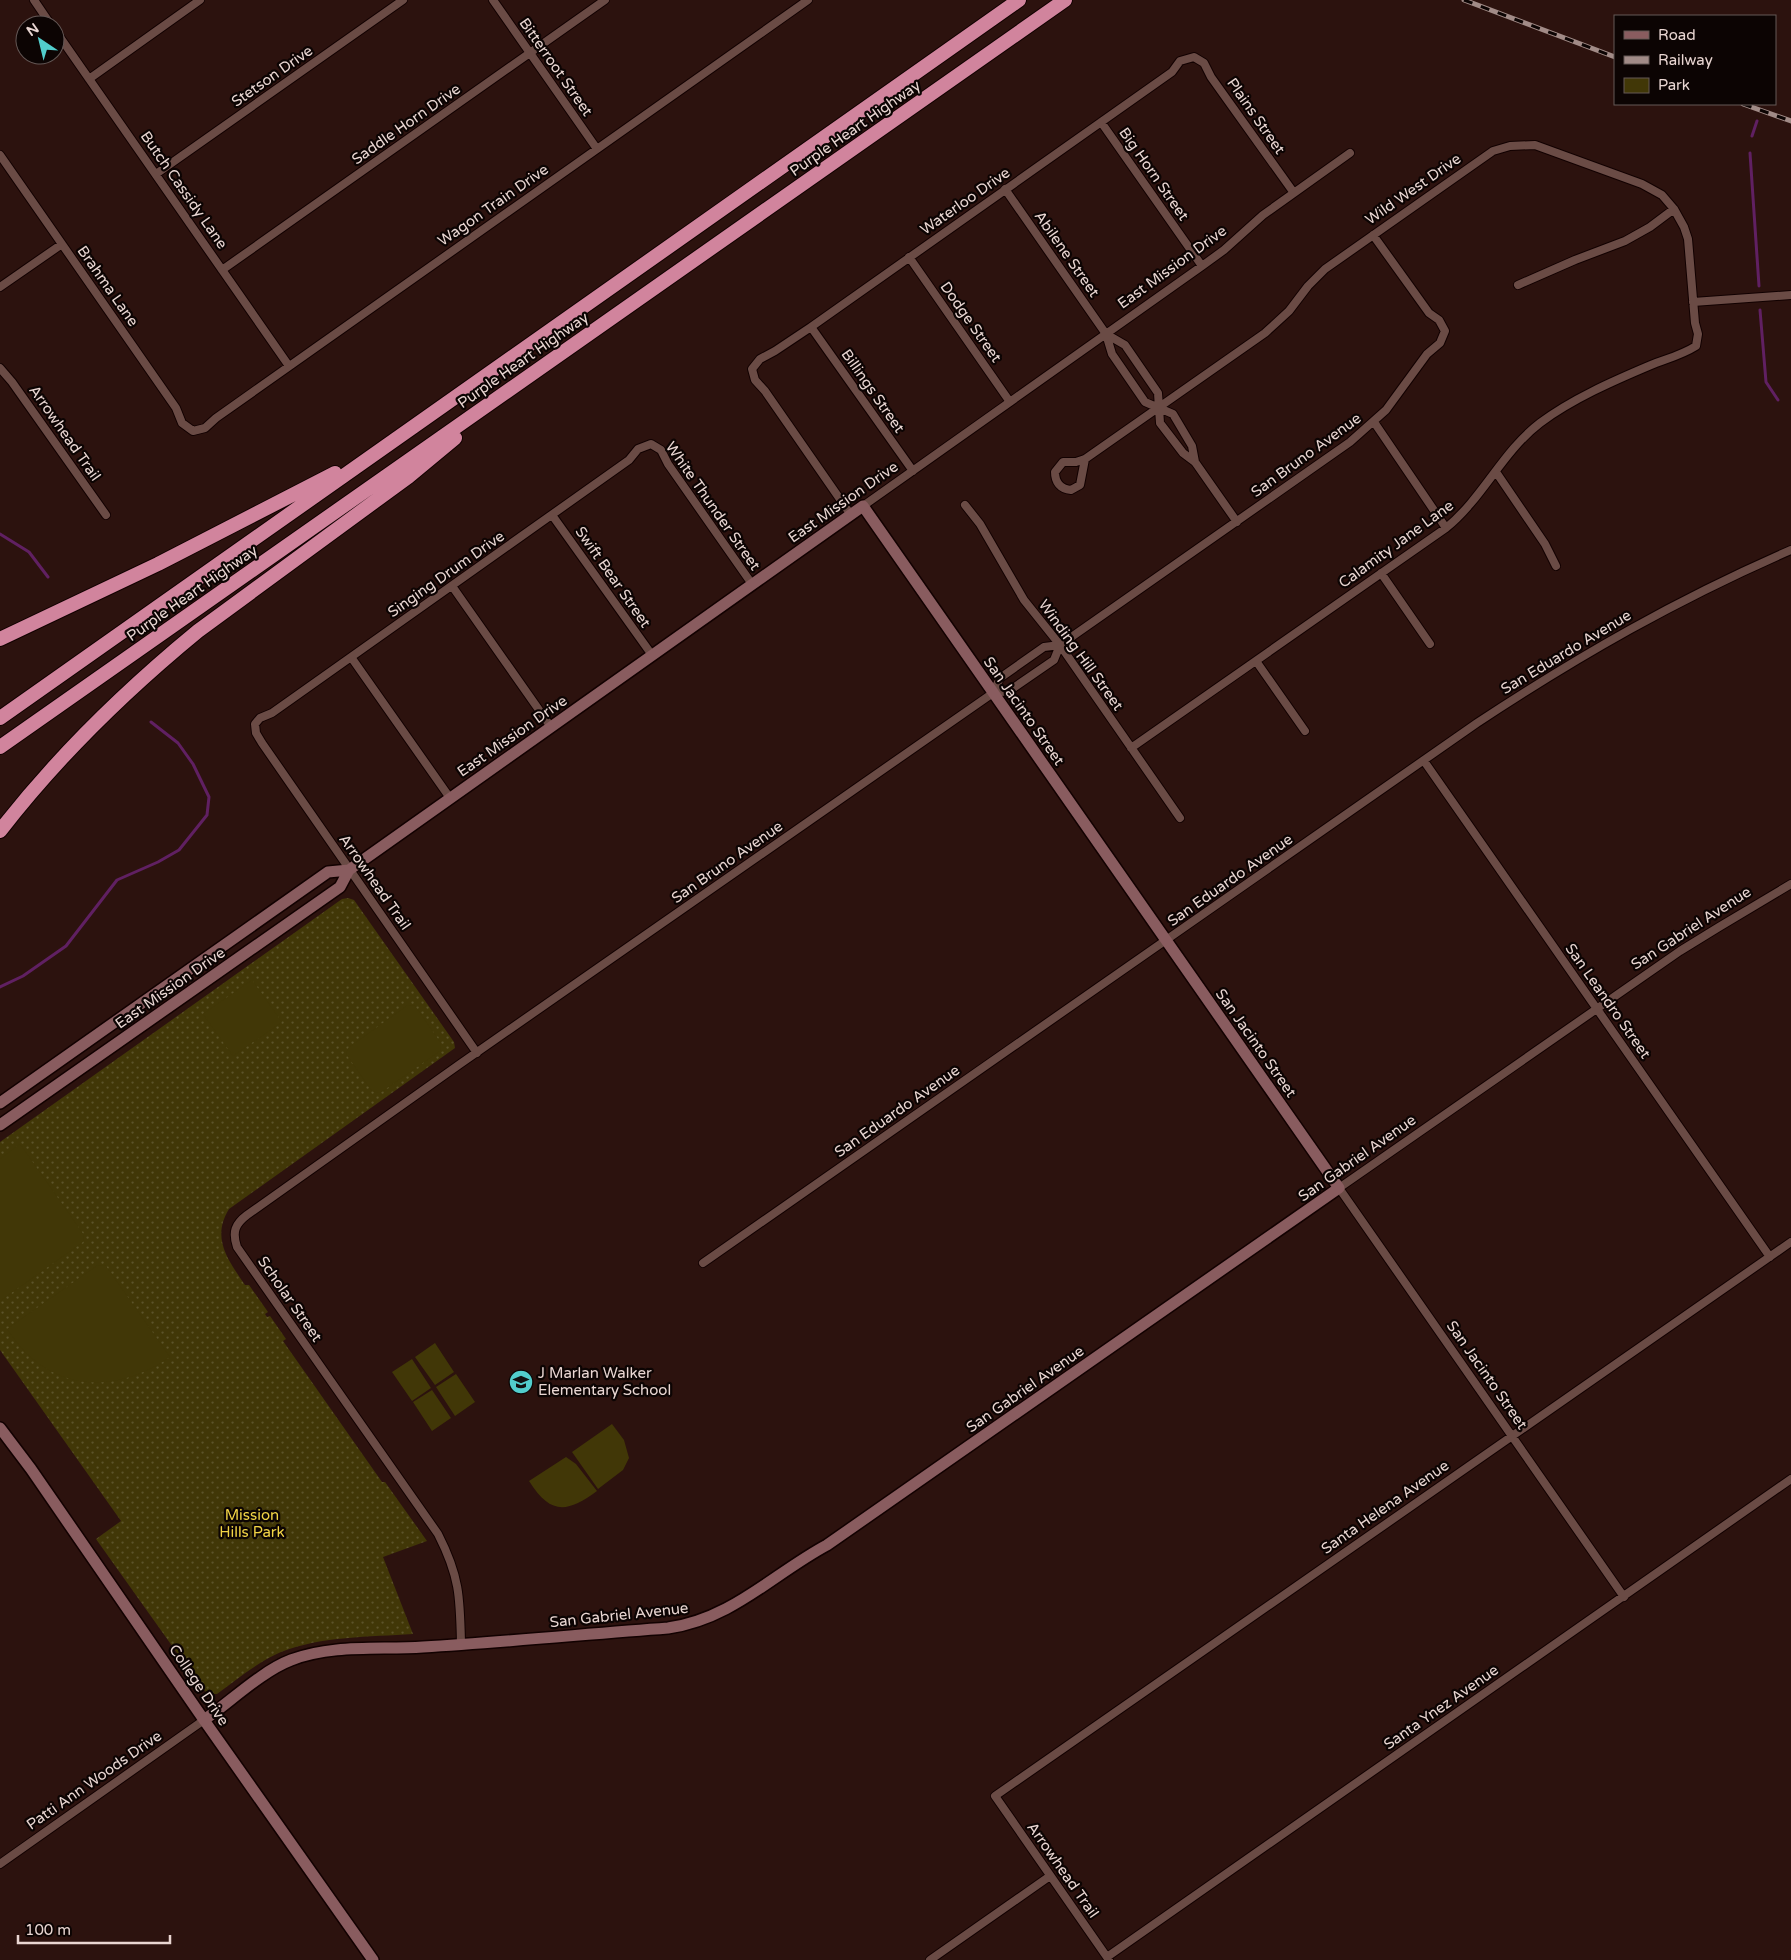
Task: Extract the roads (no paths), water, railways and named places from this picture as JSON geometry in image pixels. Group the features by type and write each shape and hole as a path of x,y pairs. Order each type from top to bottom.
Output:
{"highway":[{"name":"Purple Heart Highway","path":"0,718 1019,0"},
{"name":"Purple Heart Highway","path":"0,746 1065,0"},
{"path":"0,831 62,758 99,719 168,656 198,631 408,477 539,369"},
{"path":"0,639 166,560 380,450"}],"street":[{"path":"34,0 44,15"},
{"path":"89,78 200,0"},
{"name":"Stetson Drive","path":"156,174 403,0"},
{"name":"Bitterroot Street","path":"493,0 597,149"},
{"name":"Saddle Horn Drive","path":"222,270 605,0"},
{"name":"Wagon Train Drive","path":"193,431 205,428 216,418 289,366 808,0"},
{"name":"Butch Cassidy Lane","path":"65,44 289,366"},
{"name":"Waterloo Drive","path":"851,514 765,391 755,380 752,369 760,359 774,352 811,327 1172,72 1180,61 1194,57"},
{"name":"Plains Street","path":"1194,57 1204,63 1211,76 1294,193"},
{"name":"Big Horn Street","path":"1101,122 1202,266"},
{"name":"Wild West Drive","path":"1085,459 1082,480 1076,489 1066,490 1057,483 1055,472 1063,462 1076,462 1085,459 1265,333 1289,312 1308,286 1325,269 1480,159 1501,148 1522,144 1535,146 1642,184 1662,195 1674,209 1688,239 1694,323 1698,334 1696,346"},
{"name":"East Mission Drive","path":"0,1125 340,887 349,870 1202,266 1224,250 1263,215 1350,152"},
{"name":"Brahma Lane","path":"0,155 176,408 182,423 193,431"},
{"name":"Abilene Street","path":"1006,189 1106,334 1112,354 1145,402 1173,414 1192,446 1195,462"},
{"path":"1518,285 1625,241 1650,227 1674,209"},
{"name":"San Bruno Avenue","path":"993,693 1000,678 1044,647 1060,645 1350,442 1374,422 1396,397 1427,354 1440,343 1445,332 1439,320 1428,314 1373,235"},
{"path":"0,287 62,244"},
{"name":"Dodge Street","path":"909,258 1010,402"},
{"path":"1692,302 1791,295"},
{"name":"Billings Street","path":"811,327 913,471"},
{"name":"Abilene Street","path":"1106,334 1124,345 1158,393 1160,423 1183,453 1195,462 1236,522"},
{"name":"Calamity Jane Lane","path":"1131,748 1446,528 1471,505 1525,436 1550,416 1633,373 1671,357 1684,354 1696,346"},
{"name":"Arrowhead Trail","path":"0,368 12,382 106,515"},
{"path":"1374,422 1446,528"},
{"name":"Singing Drum Drive","path":"255,724 260,718 272,712 351,657 629,460 638,449 651,444"},
{"name":"White Thunder Street","path":"651,444 661,450 668,464 752,584"},
{"path":"1496,472 1546,544 1556,566"},
{"name":"Winding Hill Street","path":"965,505 980,524 1024,600 1060,645 1180,818"},
{"name":"San Jacinto Street","path":"863,506 1624,1597"},
{"name":"Swift Bear Street","path":"552,515 652,656"},
{"name":"San Eduardo Avenue","path":"703,1263 1538,683 1612,638 1694,594 1791,550"},
{"path":"1381,573 1430,644"},
{"path":"452,586 551,727"},
{"name":"San Bruno Avenue","path":"477,1053 993,693 1009,691 1054,660 1060,645"},
{"path":"351,657 450,798"},
{"path":"1256,661 1305,731"},
{"name":"Arrowhead Trail","path":"255,724 256,733 262,743 477,1053"},
{"name":"San Leandro Street","path":"1424,761 1770,1257"},
{"name":"East Mission Drive","path":"0,1103 328,872 349,870"},
{"name":"San Gabriel Avenue","path":"204,1720 272,1670 300,1657 314,1653 355,1649 422,1647 668,1628 684,1626 715,1616 734,1606 808,1555 827,1545 1596,1009 1719,926 1791,884"},
{"name":"Scholar Street","path":"461,1644 461,1601 457,1580 446,1549 438,1534 237,1247 234,1231 236,1225 247,1215 477,1053"},
{"name":"Santa Helena Avenue","path":"995,1796 1791,1242"},
{"name":"College Drive","path":"0,1428 373,1960"},
{"name":"Santa Ynez Avenue","path":"1108,1959 1791,1479"},
{"name":"Patti Ann Woods Drive","path":"0,1864 204,1720"},
{"name":"Arrowhead Trail","path":"995,1796 1108,1959"},
{"path":"930,1960 1050,1876"}],"waterway":[{"path":"1752,136 1757,121"},
{"path":"1750,153 1759,286"},
{"path":"1760,310 1766,382 1778,400"},
{"path":"0,534 29,552 48,577"},
{"path":"0,987 23,976 66,946 117,880 158,862 179,850 207,815 209,797 193,764 178,743 151,722"}],"railway":[{"path":"1464,0 1614,57"},
{"path":"1746,105 1791,121"}],"place":[{"name":"J Marlan Walker Elementary School","path":"521,1382"}],"park label":[{"name":"Mission Hills Park","path":"252,1524"}]}
